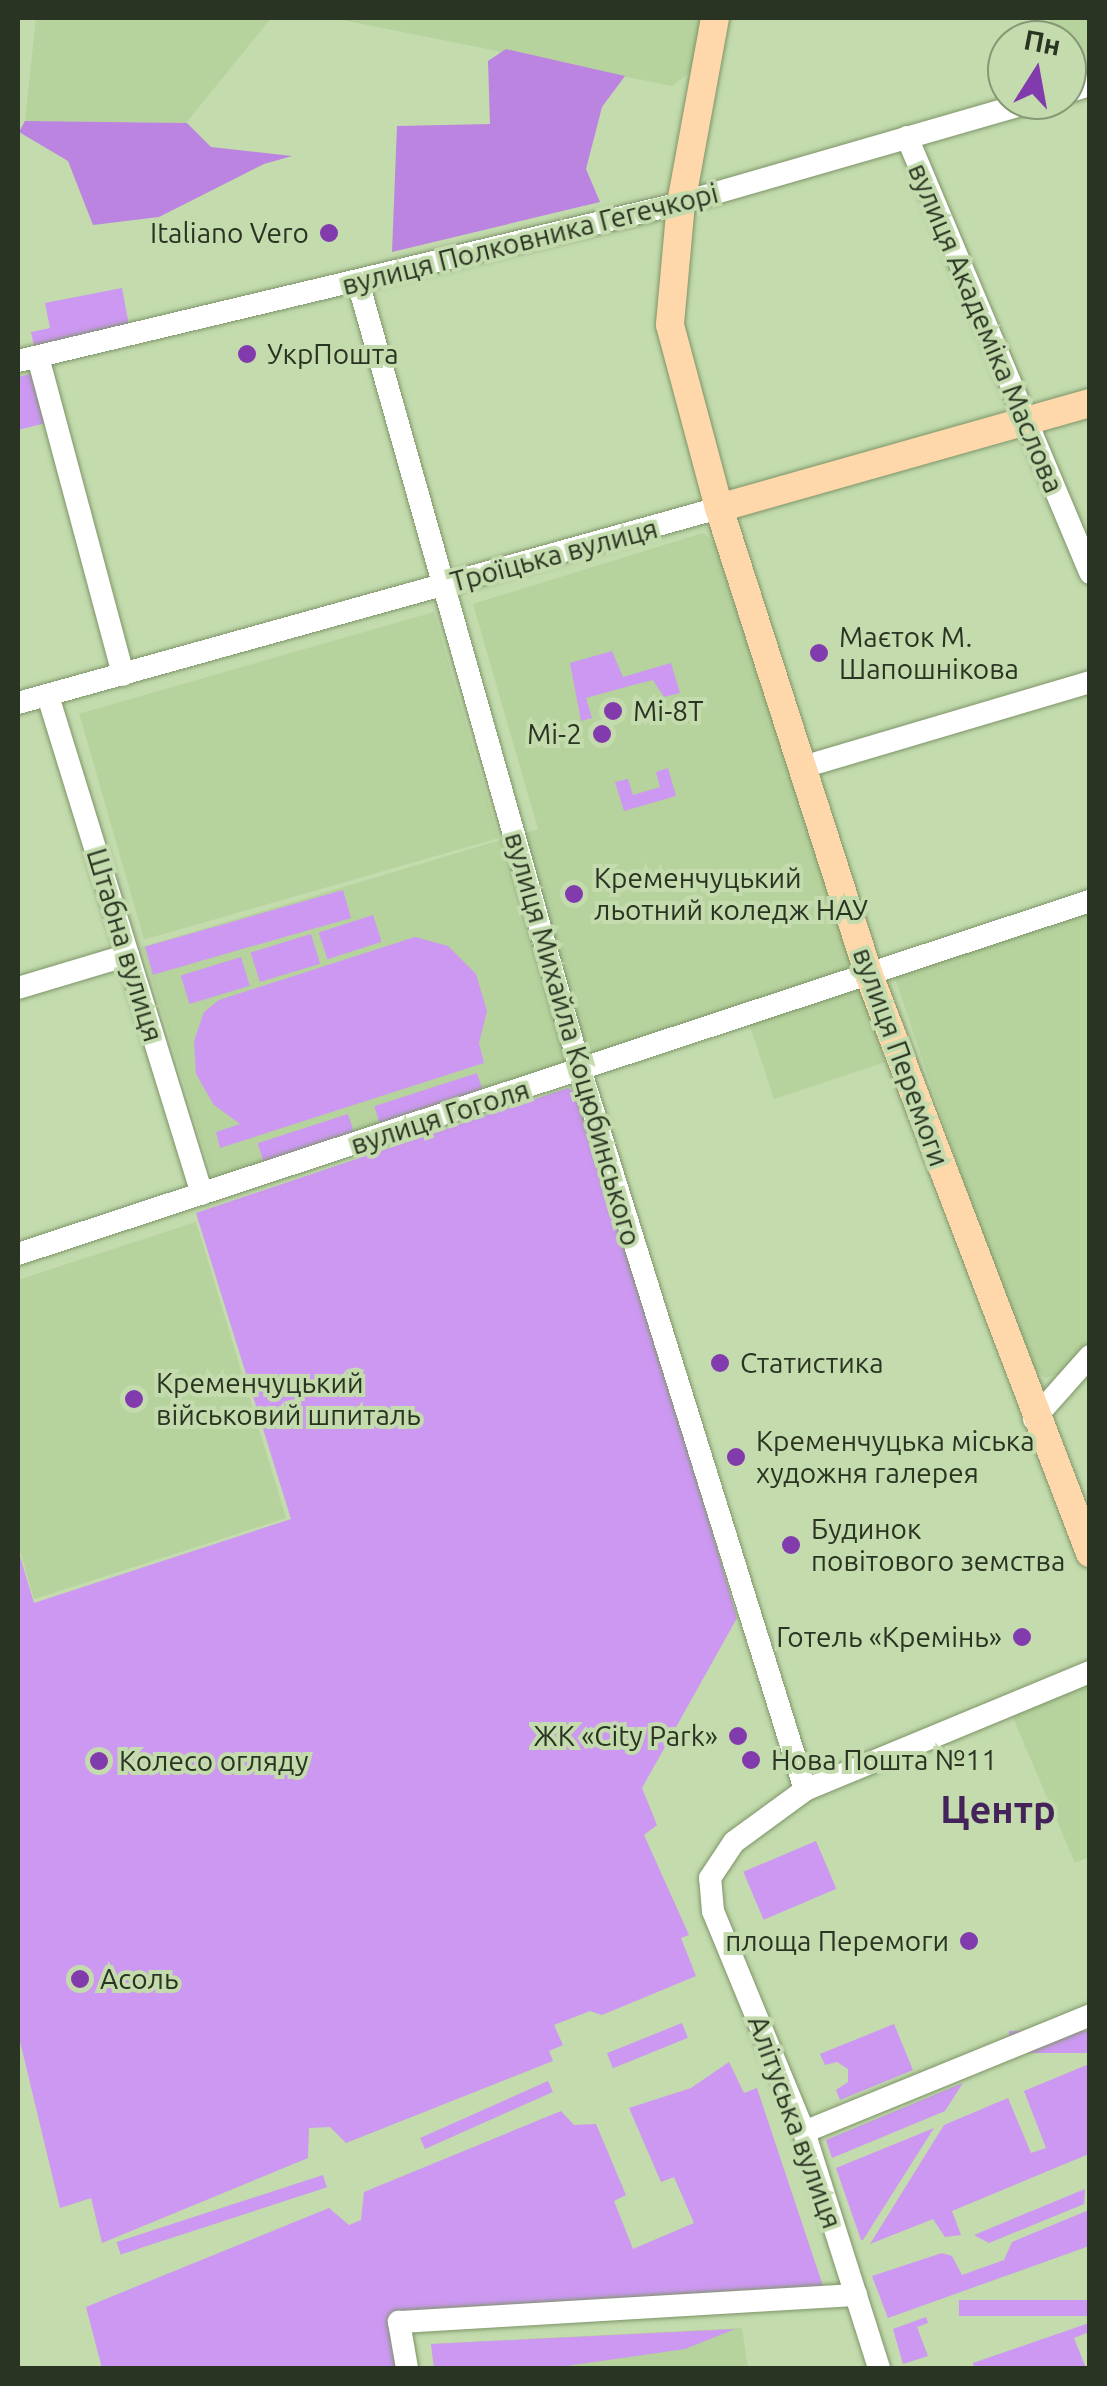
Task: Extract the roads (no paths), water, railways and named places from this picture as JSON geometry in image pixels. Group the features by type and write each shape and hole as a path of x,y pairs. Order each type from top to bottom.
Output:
{"main road":[{"name":"вулиця Перемоги","path":"715,18 681,202 670,326 720,508 869,975 1034,1419 1090,1552"},
{"name":"Троїцька вулиця","path":"720,508 1090,402"}],"street":[{"name":"вулиця Полковника Гегечкорі","path":"28,359 681,202 987,114"},
{"name":"вулиця Академіка Маслова","path":"907,137 1023,422 1090,573"},
{"name":"вулиця Михайла Коцюбинського","path":"358,282 581,1072 806,1790"},
{"path":"28,359 123,675"},
{"name":"Троїцька вулиця","path":"18,703 720,508"},
{"path":"803,766 1090,682"},
{"name":"Штабна вулиця","path":"48,696 202,1194"},
{"name":"вулиця Гоголя","path":"18,1254 581,1072 1090,901"},
{"path":"18,988 128,955"},
{"path":"1034,1419 1090,1356"},
{"path":"806,1790 1090,1672"},
{"name":"Алітуська вулиця","path":"806,1790 734,1842 710,1878 713,1911 804,2132 878,2368"},
{"path":"804,2132 1090,2015"},
{"path":"408,2368 398,2322 856,2295"}],"place":[{"name":"Italiano Vero","path":"329,233"},
{"name":"УкрПошта","path":"247,354"},
{"name":"Маєток М. Шапошнікова","path":"819,653"},
{"name":"Мі-8Т","path":"613,711"},
{"name":"Мі-2","path":"602,734"},
{"name":"Кременчуцький льотний коледж НАУ","path":"574,894"},
{"name":"Статистика","path":"720,1363"},
{"name":"Кременчуцький військовий шпиталь","path":"134,1399"},
{"name":"Кременчуцька міська художня галерея","path":"736,1457"},
{"name":"Будинок повітового земства","path":"791,1545"},
{"name":"Готель «Кремінь»","path":"1022,1637"},
{"name":"ЖК «City Park»","path":"738,1736"},
{"name":"Нова Пошта №11","path":"751,1760"},
{"name":"Колесо огляду","path":"99,1761"},
{"name":"площа Перемоги","path":"969,1941"},
{"name":"Асоль","path":"80,1979"}],"district":[{"name":"Центр","path":"998,1810"}]}
